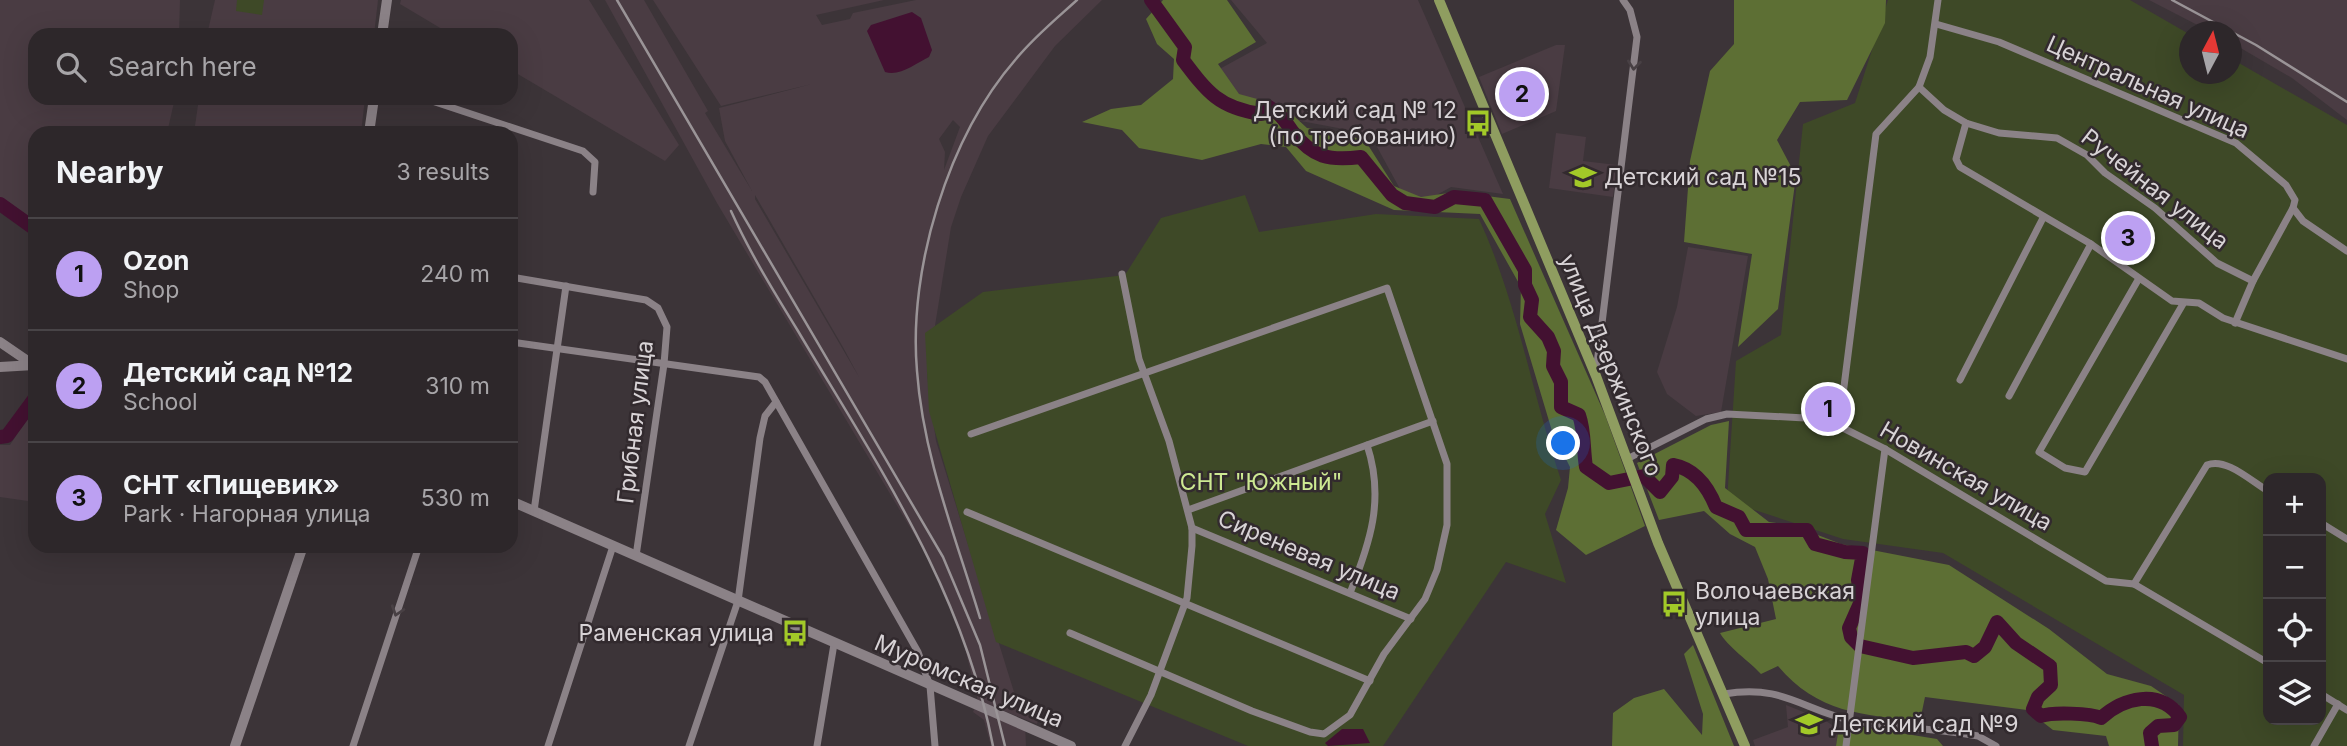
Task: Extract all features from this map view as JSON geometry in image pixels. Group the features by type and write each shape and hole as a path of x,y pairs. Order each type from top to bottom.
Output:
{"main road":[{"path":"383,28 387,0"},
{"name":"улица Дзержинского","path":"1439,0 1596,376 1658,543 1745,746"},
{"path":"370,126 373,105"},
{"path":"28,360 3,343 0,366 28,365"},
{"path":"518,504 834,644"},
{"path":"235,746 301,553"},
{"name":"Муромская улица","path":"834,644 1071,746"}],"street":[{"path":"1596,376 1637,37 1630,10 1623,0"},
{"path":"1839,426 1876,134 1919,88 1930,57 1938,0"},
{"name":"Центральная улица","path":"1936,24 1998,42 2236,143 2286,185 2295,200 2293,208 2303,220 2347,251"},
{"name":"Ручейная улица","path":"1919,88 1944,110 1966,123 1999,133 2057,138 2087,155 2105,173 2155,208 2217,263 2253,281"},
{"path":"444,105 508,126"},
{"path":"1966,123 1956,159 1960,167 2091,244 2138,280 2172,301 2183,304 2199,303 2235,323 2347,359"},
{"path":"518,129 583,151 594,162 593,192"},
{"path":"2235,323 2253,281 2293,208"},
{"path":"1960,380 2043,218"},
{"path":"2009,396 2091,244"},
{"path":"1122,274 1129,321 1144,373 1169,441 1192,527 1191,575 1185,602 1160,673 1125,746"},
{"path":"518,278 566,286 534,511"},
{"path":"2138,280 2039,452 2064,468 2085,472 2183,304"},
{"name":"Грибная улица","path":"566,286 646,300 658,308 667,327 636,556"},
{"path":"971,434 1387,288 1447,464 1447,525 1437,570 1424,599 1384,654 1350,715 1324,734 1310,732 1264,716 1070,633"},
{"path":"518,343 759,377 776,401 918,652 930,686 935,746"},
{"path":"689,746 738,601 760,438 765,416 776,401"},
{"name":"Новинская улица","path":"1627,459 1695,424 1727,414 1805,418 1839,426 1885,449 2106,581 2134,584 2266,662"},
{"path":"1188,510 1433,421"},
{"path":"1350,593 1369,549 1374,514 1376,478 1367,445"},
{"path":"1846,746 1885,449"},
{"path":"2134,584 2207,465 2215,462 2225,465 2263,488"},
{"path":"967,512 1370,681"},
{"path":"2326,526 2347,539"},
{"name":"Сиреневая улица","path":"1192,527 1411,619"},
{"path":"548,746 613,546"},
{"path":"353,746 417,553"},
{"path":"817,746 834,644"},
{"path":"1724,694 1763,690 1791,697 1850,720 1978,736 1996,746"},
{"path":"2326,697 2347,709"},
{"path":"2314,746 2338,704"}],"shaded area":[{"path":"0,0 180,0 179,28 28,28 28,105 173,105 169,126 28,126 28,219 15,217 0,201"},
{"path":"215,0 378,0 375,28 209,28"},
{"path":"401,0 589,0 679,145 665,161 518,74 518,28 440,28 400,4"},
{"path":"605,0 644,0 708,111 705,113 752,191 725,141 719,108 812,84 721,106 653,0 884,0 816,15 822,25 850,19 853,13 916,0 1102,0 1055,46 988,136 951,227 927,375 936,441 1014,692 1038,720 1037,724 978,701 962,636 936,571 717,203","holes":["953,120 960,127 944,170 945,152 939,139","755,195 844,349 859,377 755,199"]},
{"path":"1231,0 1418,0 1503,194 1451,187 1424,202 1406,200 1370,134 1242,110 1205,77 1267,43"},
{"path":"2149,0 2347,0 2347,120 2292,78 2242,49 2242,21 2190,21"},
{"path":"912,12 921,18 932,50 929,57 902,71 885,72 867,31 871,25"},
{"path":"1556,45 1565,45 1556,111 1502,134 1479,77"},
{"path":"198,105 364,105 362,126 195,126"},
{"name":"Детский сад №15","path":"1556,133 1586,137 1583,161 1617,165 1613,197 1549,188"},
{"path":"1688,247 1748,256 1721,412 1696,416 1667,394 1657,372 1677,307"},
{"path":"28,418 28,501 0,497 0,445 10,445"},
{"path":"976,705 1025,725 1026,746 991,746 984,720 973,712"},
{"name":"Детский сад №9","path":"1786,705 1826,721 1841,731 1838,733 1836,746 1755,746 1753,740 1788,727"},
{"path":"1342,729 1363,729 1370,743 1328,746 1325,743"}],"green space":[{"path":"237,0 264,0 262,15 236,11"},
{"path":"1163,0 1227,0 1256,42 1218,64 1239,94 1283,106 1307,128 1349,134 1368,145 1394,186 1421,197 1455,192 1510,199 1605,415 1645,526 1586,555 1556,530 1568,488 1570,467 1552,431 1520,324 1521,287 1480,214 1394,210 1306,171 1286,147 1261,144 1202,160 1139,148 1122,130 1082,122 1111,109 1141,105 1173,79 1174,59 1157,44 1146,19"},
{"path":"1734,0 1886,0 1885,23 1847,100 1800,102 1777,140 1796,176 1778,309 1738,347 1752,254 1684,242 1690,161 1710,71 1734,44"},
{"path":"1888,0 2130,0 2179,28 2179,84 2242,84 2242,65 2347,125 2347,746 2183,746 2184,695 1943,553 1843,539 1727,501 1736,361 1781,335 1803,124 1855,103"},
{"name":"СНТ \"Южный\"","path":"1245,195 1259,232 1376,214 1479,219 1504,282 1561,480 1545,514 1566,583 1506,562 1383,746 1248,746 996,642 929,411 925,333 983,292 1125,275 1161,218"},
{"path":"1729,421 1725,488 1769,522 1792,525 1841,544 1949,565 2049,629 2107,674 2151,686 2179,705 2178,746 2109,746 2106,736 2053,730 2027,710 1925,697 1920,721 1860,713 1842,709 1809,694 1778,666 1761,674 1720,633 1776,619 1768,579 1755,547 1730,534 1704,511 1659,520 1637,463 1711,425"},
{"path":"1693,645 1734,746 1612,746 1613,713 1634,698 1664,689 1702,735 1703,714 1684,654"},
{"path":"1857,726 1937,739 1943,746 1836,746 1838,733"}],"waterway":[{"path":"1151,0 1185,47 1183,60 1207,90 1224,103 1261,114 1269,107 1280,115 1307,147 1322,156 1361,157 1392,195 1405,203 1435,207 1454,197 1485,200 1525,270 1525,285 1532,300 1530,317 1548,337 1554,351 1553,366 1561,382 1561,407 1579,415 1586,467 1609,483 1644,476 1660,492 1672,477 1673,465 1681,467 1700,480 1716,507 1739,517 1746,530 1807,530 1815,544 1845,552 1863,553 1858,580 1861,601 1849,628 1851,637 1860,646 1913,658 1966,652 1974,656 1985,647 1997,622 2016,643 2050,666 2051,685 2038,697 2033,709 2041,716 2071,714 2101,718 2130,701 2152,699 2162,702 2180,717 2174,725 2158,726 2150,733 2152,746"},
{"path":"0,204 28,224"},
{"path":"0,437 7,436 28,408"}],"railway":[{"path":"617,0 943,557 980,645 1005,746"},
{"path":"980,618 933,465 920,403 916,332 919,290 926,248 938,206 952,165 971,126 1016,59 1077,0"},
{"path":"2172,0 2256,45 2347,102"},
{"path":"731,211 763,272 887,480 939,581 961,634 979,689 993,746"}],"place":[{"name":"Детский сад №12","path":"1522,94"},
{"name":"Детский сад № 12 (по требованию)","path":"1478,123"},
{"name":"Детский сад №15","path":"1583,177"},
{"name":"СНТ «Пищевик»","path":"2128,238"},
{"name":"Ozon","path":"1828,409"},
{"name":"Волочаевская улица","path":"1674,604"},
{"name":"Раменская улица","path":"795,633"},
{"name":"Детский сад №9","path":"1809,724"}]}
